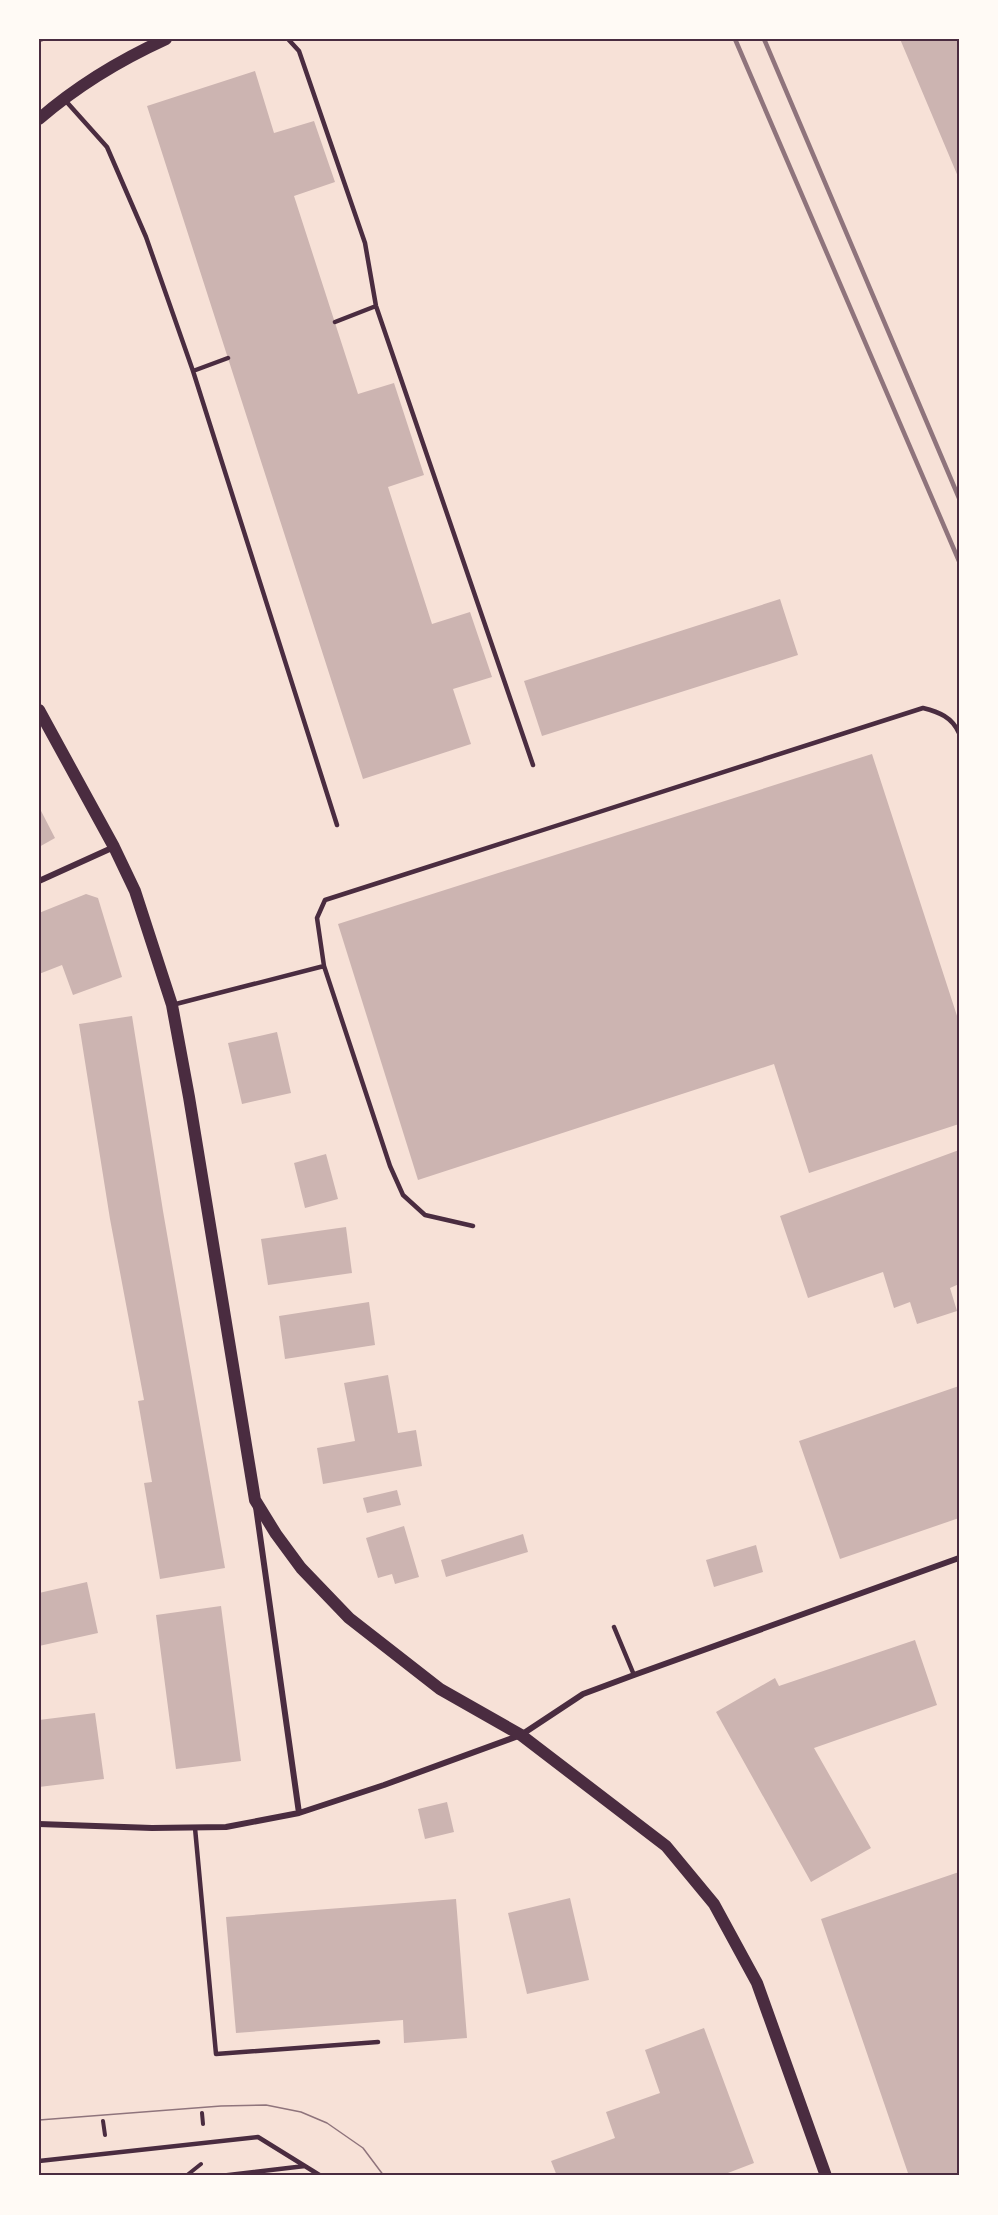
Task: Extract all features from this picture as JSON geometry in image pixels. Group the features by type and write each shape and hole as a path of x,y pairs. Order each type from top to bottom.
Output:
{"main road":[{"path":"39,119 63,98 142,50 166,39"},
{"path":"39,710 114,847 135,891 172,1005 255,1500 301,1568 349,1618 440,1689 521,1735 666,1846 714,1904 757,1983 826,2176"}],"street":[{"path":"39,881 114,847"},
{"path":"255,1500 299,1813"},
{"path":"39,1824 152,1828 226,1827 299,1813 521,1735 583,1694 959,1558"}],"lane":[{"path":"288,39 299,51 364,243 376,306 533,765"},
{"path":"63,98 107,147 146,237 193,371 337,825"},
{"path":"335,322 376,306"},
{"path":"193,371 228,358"},
{"path":"473,1226 425,1215 403,1195 390,1166 324,966 317,918 325,900 922,708 940,712 955,724 959,733"},
{"path":"172,1005 324,966"},
{"path":"614,1627 634,1675"},
{"path":"195,1828 216,2054 378,2043"},
{"path":"39,2161 258,2136 321,2176"},
{"path":"220,2176 305,2166"}],"path":[{"path":"103,2121 105,2140"},
{"path":"186,2176 207,2160"}],"building":[{"path":"900,39 959,39 959,179"},
{"path":"255,71 274,133 314,121 335,182 294,196 358,394 394,383 424,475 388,487 432,624 470,612 492,677 453,689 471,744 363,779 147,106"},
{"path":"780,599 798,655 542,736 524,681"},
{"path":"872,754 959,1022 959,1124 809,1173 774,1064 418,1180 338,924"},
{"path":"39,807 55,838 39,847"},
{"path":"86,894 98,898 122,977 73,995 62,965 39,974 39,913"},
{"path":"132,1016 163,1211 225,1568 160,1579 144,1483 152,1482 138,1401 144,1400 110,1219 79,1024"},
{"path":"277,1032 291,1093 242,1104 228,1043"},
{"path":"959,1150 959,1284 950,1288 957,1311 917,1324 910,1302 894,1308 883,1272 808,1298 780,1216"},
{"path":"326,1154 338,1199 305,1208 294,1163"},
{"path":"346,1227 352,1273 268,1285 261,1239"},
{"path":"369,1302 375,1345 285,1359 279,1316"},
{"path":"388,1375 398,1433 416,1430 422,1466 323,1484 317,1448 355,1441 344,1383"},
{"path":"959,1386 959,1518 840,1559 799,1441"},
{"path":"397,1490 401,1505 367,1513 363,1498"},
{"path":"404,1526 419,1577 395,1584 392,1574 378,1578 366,1538"},
{"path":"523,1534 528,1552 446,1577 441,1560"},
{"path":"756,1545 763,1572 714,1587 706,1560"},
{"path":"87,1582 98,1633 39,1646 39,1593"},
{"path":"221,1606 241,1761 176,1769 156,1615"},
{"path":"915,1640 937,1705 814,1748 871,1848 811,1882 716,1712 775,1678 779,1686"},
{"path":"95,1713 104,1779 39,1787 39,1720"},
{"path":"447,1802 454,1832 425,1839 418,1809"},
{"path":"959,1872 959,2176 909,2176 821,1919"},
{"path":"570,1898 589,1980 527,1994 508,1913"},
{"path":"456,1899 467,2038 404,2043 403,2020 236,2033 226,1917"},
{"path":"704,2028 754,2163 720,2176 557,2176 551,2161 615,2138 606,2112 660,2093 645,2050"}],"tram line":[{"path":"39,2120 221,2106 266,2105 301,2112 327,2123 363,2148 384,2176"}],"railway":[{"path":"735,39 959,561"},
{"path":"764,39 959,498"}]}
